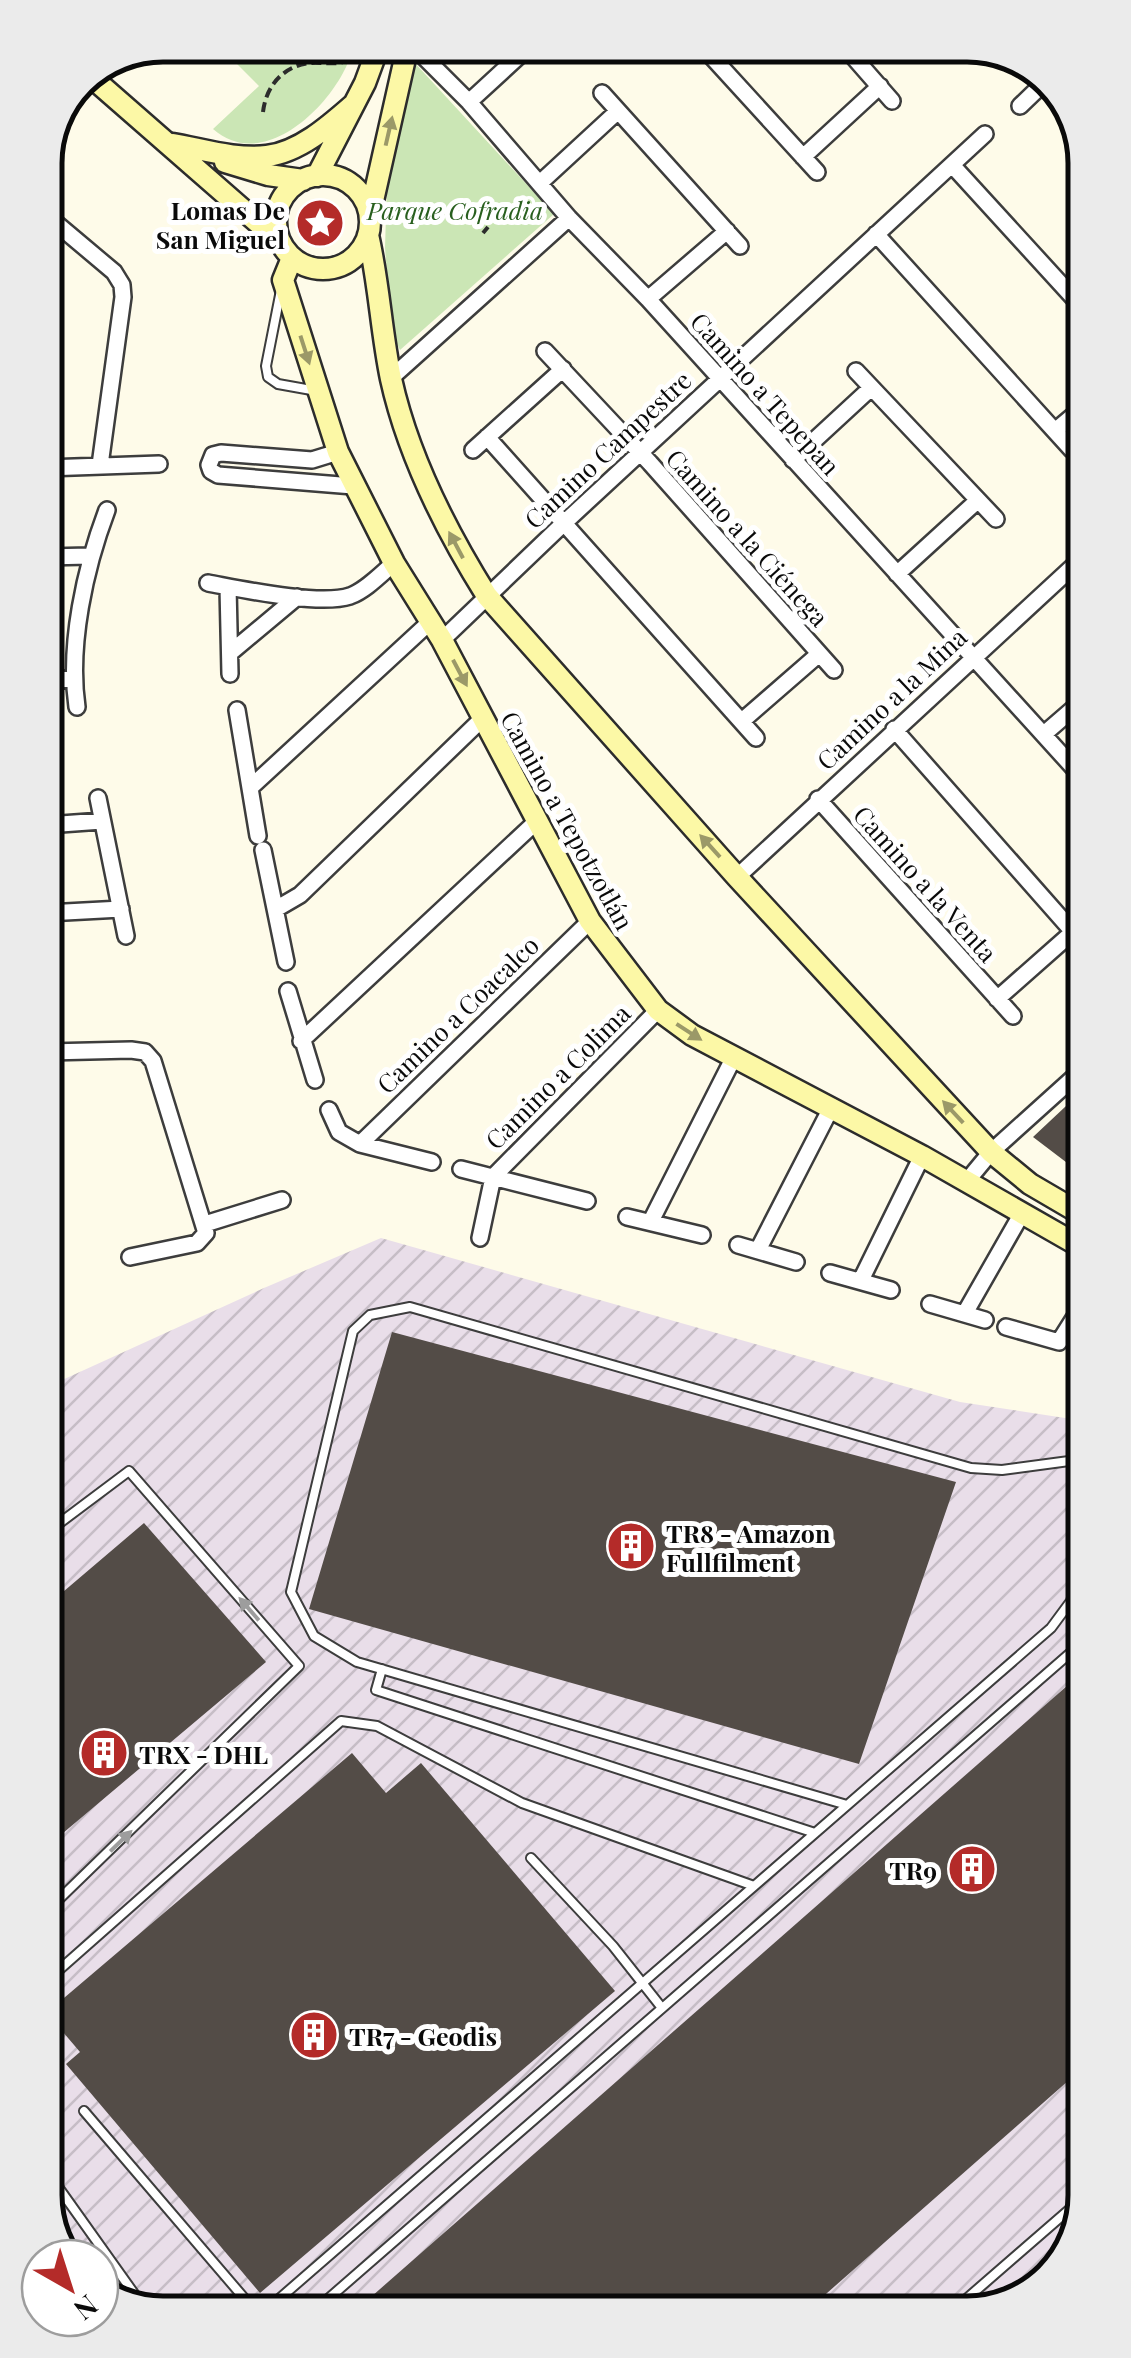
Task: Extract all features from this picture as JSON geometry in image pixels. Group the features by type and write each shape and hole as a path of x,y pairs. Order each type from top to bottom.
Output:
{"main road":[{"path":"283,280 286,250 276,214 291,188 310,178 354,104 371,63"},
{"path":"101,84 305,266 321,269 336,267 362,249 406,63"},
{"path":"171,144 268,156 298,146 354,104"},
{"path":"171,144 268,175 332,176 357,190 369,225 391,378 426,484 456,547 487,596 737,877 990,1152 1030,1184 1068,1207"},
{"name":"Camino a Tepotzotlán","path":"283,280 338,452 353,486 484,718 590,921 658,1010 692,1035 922,1156 1068,1240"}],"street":[{"name":"Camino a Tepepan","path":"429,63 469,102 570,218 1068,761"},
{"path":"469,102 511,63"},
{"path":"717,63 817,172"},
{"path":"859,63 892,101"},
{"path":"804,158 880,86"},
{"path":"1020,106 1037,90"},
{"path":"602,94 740,246"},
{"path":"541,182 618,111"},
{"name":"Camino Campestre","path":"250,788 436,631 487,596 985,134"},
{"path":"952,166 1068,291"},
{"path":"391,378 570,218"},
{"path":"63,228 114,272 124,297 100,465"},
{"path":"648,299 726,232"},
{"path":"876,234 1068,446"},
{"name":"Camino a la Ciénega","path":"545,351 834,670"},
{"path":"473,450 563,369"},
{"path":"856,371 996,519"},
{"path":"793,460 871,388"},
{"path":"1055,432 1068,421"},
{"path":"487,436 756,738"},
{"path":"338,452 312,460 221,452 213,455 210,465 218,474 353,486"},
{"path":"63,467 159,464"},
{"path":"897,574 978,501"},
{"path":"76,706 73,678 89,556 107,510"},
{"path":"63,557 89,556"},
{"path":"208,582 297,597 349,596 394,563"},
{"name":"Camino a la Mina","path":"737,877 1068,570"},
{"path":"228,586 230,674"},
{"path":"230,653 297,597"},
{"name":"Camino a la Ciénega","path":"742,722 819,654"},
{"path":"63,679 73,678"},
{"path":"237,710 286,962"},
{"path":"1044,734 1068,713"},
{"path":"276,909 300,895 484,718"},
{"name":"Camino a la Venta","path":"894,730 1068,925"},
{"path":"98,798 126,936"},
{"name":"Camino a la Venta","path":"818,799 1012,1016"},
{"path":"63,824 102,820"},
{"path":"300,1040 538,820"},
{"path":"63,912 121,909"},
{"name":"Camino a Coacalco","path":"360,1144 590,921"},
{"name":"Camino a la Venta","path":"997,999 1068,944"},
{"path":"288,991 315,1080"},
{"name":"Camino a Colima","path":"480,1238 493,1176 658,1010"},
{"path":"63,1052 145,1052 152,1061 205,1228"},
{"path":"651,1222 734,1057"},
{"path":"966,1181 990,1152 1068,1082"},
{"path":"329,1110 339,1132 360,1144 432,1162"},
{"path":"758,1250 830,1110"},
{"path":"860,1280 922,1156"},
{"path":"460,1169 588,1200"},
{"path":"130,1257 197,1243 205,1228 282,1200"},
{"path":"966,1314 1020,1215"},
{"path":"626,1217 702,1236"},
{"path":"738,1245 796,1262"},
{"path":"830,1274 891,1290"},
{"path":"930,1304 985,1320"},
{"path":"1006,1326 1059,1342 1068,1328"}],"lane":[{"path":"283,280 266,366 268,378 278,384 319,391"},
{"path":"847,1806 357,1662 314,1636 291,1592 353,1331 370,1315 410,1307 971,1468 1002,1470 1068,1462"},
{"path":"63,1520 128,1471 299,1666 63,1895"},
{"path":"283,2295 1051,1628 1068,1604"},
{"path":"332,2295 1068,1655"},
{"path":"382,1669 376,1690 815,1832"},
{"path":"63,1966 342,1720 377,1726 522,1803 754,1886"},
{"path":"531,1858 613,1946 662,2008"},
{"path":"84,2111 242,2295"},
{"path":"63,2194 132,2290"},
{"path":"970,2296 1067,2212"}],"path":[{"path":"262,112 272,85 288,70 306,63"},
{"path":"483,233 488,227"}],"shaded area":[{"path":"381,1238 960,1402 1068,1417 1068,2208 1061,2233 1044,2261 1006,2288 968,2296 157,2295 120,2285 120,2238 72,2238 64,2215 63,1380"}],"green space":[{"path":"236,63 348,63 327,97 311,114 273,139 253,143 232,141 213,129 259,86"},
{"name":"Parque Cofradia","path":"415,63 554,214 400,350 392,334 385,248 387,182"}],"building":[{"path":"1068,1104 1068,1164 1033,1137"},
{"name":"TR8 - Amazon Fullfilment","path":"392,1332 956,1482 859,1764 309,1609"},
{"name":"TRX - DHL","path":"144,1523 266,1662 63,1833 63,1592"},
{"name":"TR9","path":"1068,1685 1068,2081 824,2296 373,2295"},
{"name":"TR7 - Geodis","path":"352,1753 386,1793 421,1763 615,1991 260,2293 66,2064 80,2052 63,2032 63,1999"}],"place":[{"name":"Lomas De San Miguel","path":"320,223"},
{"name":"TR8 - Amazon Fullfilment","path":"631,1546"},
{"name":"TRX - DHL","path":"104,1753"},
{"name":"TR9","path":"972,1869"},
{"name":"TR7 - Geodis","path":"314,2035"}]}
